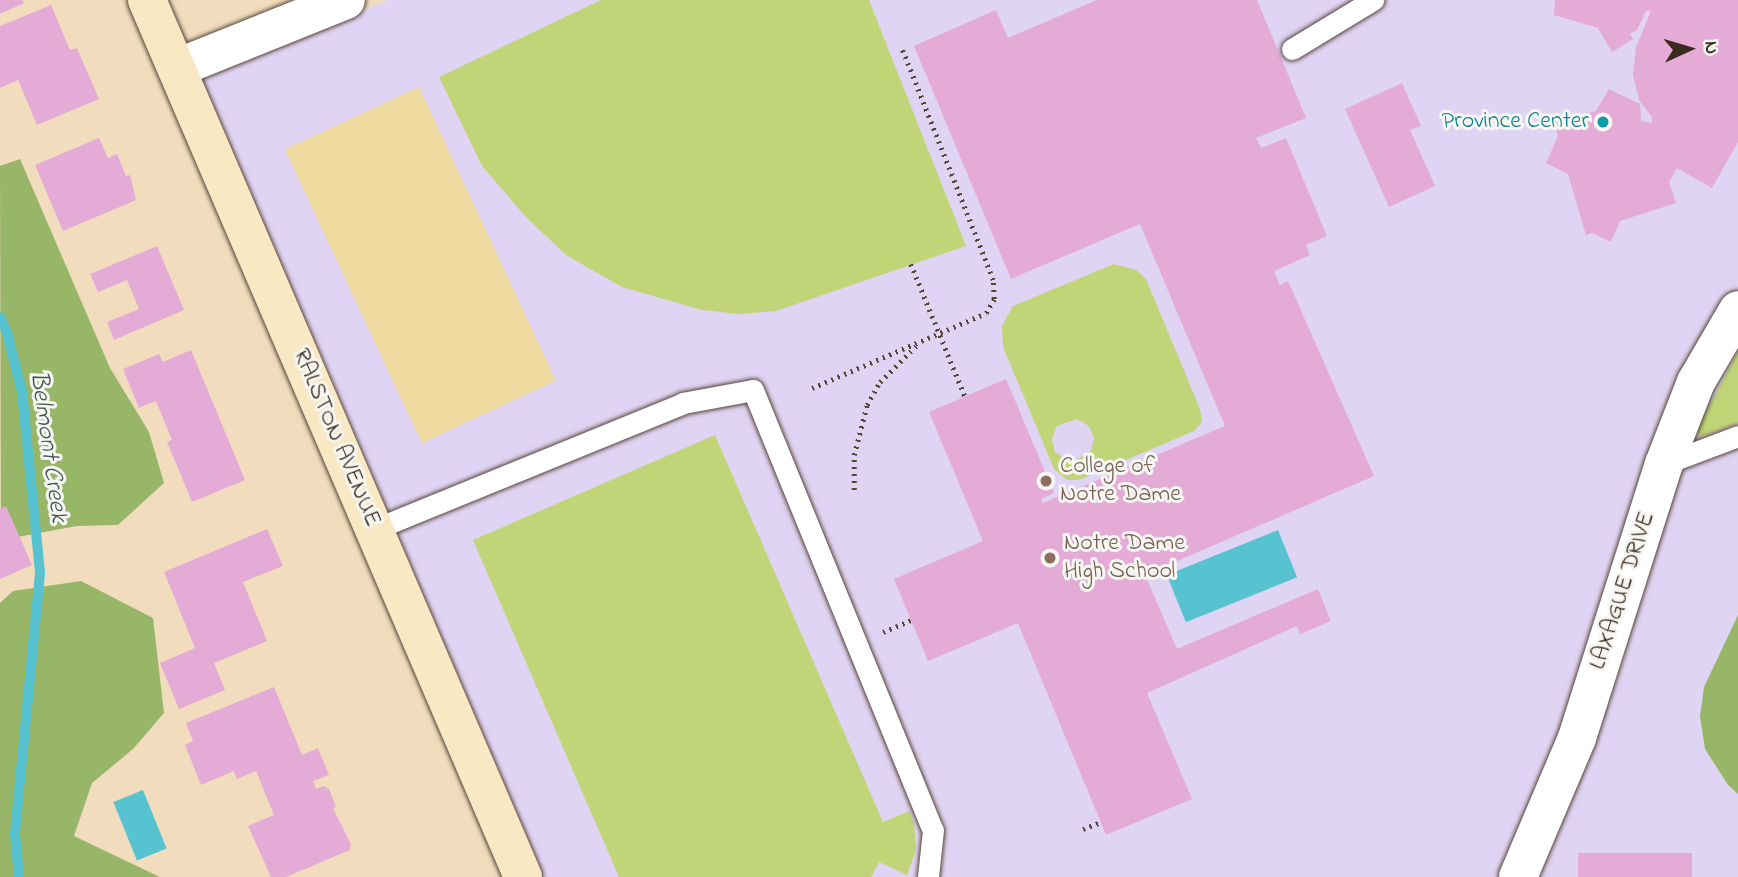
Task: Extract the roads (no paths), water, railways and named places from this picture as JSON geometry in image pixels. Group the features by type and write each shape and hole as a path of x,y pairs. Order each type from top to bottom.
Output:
{"main road":[{"name":"RALSTON AVENUE","path":"147,0 523,877"}],"street":[{"path":"177,68 346,0"},
{"name":"LAXAGUE DRIVE","path":"1518,877 1577,738 1664,464 1696,382 1738,310"}],"lane":[{"path":"1292,49 1373,0"},
{"path":"375,528 682,403 753,390 933,830 928,877"},
{"path":"1664,464 1738,436"}],"water":[{"path":"1278,530 1297,577 1186,622 1167,575"},
{"path":"143,790 167,848 137,860 113,802"}],"waterway":[{"name":"Belmont Creek","path":"0,317 7,333 22,392 40,573 15,834 19,877"}],"place":[{"name":"Province Center","path":"1603,122"},
{"name":"College of Notre Dame","path":"1046,481"},
{"name":"Notre Dame High School","path":"1050,558"}]}
